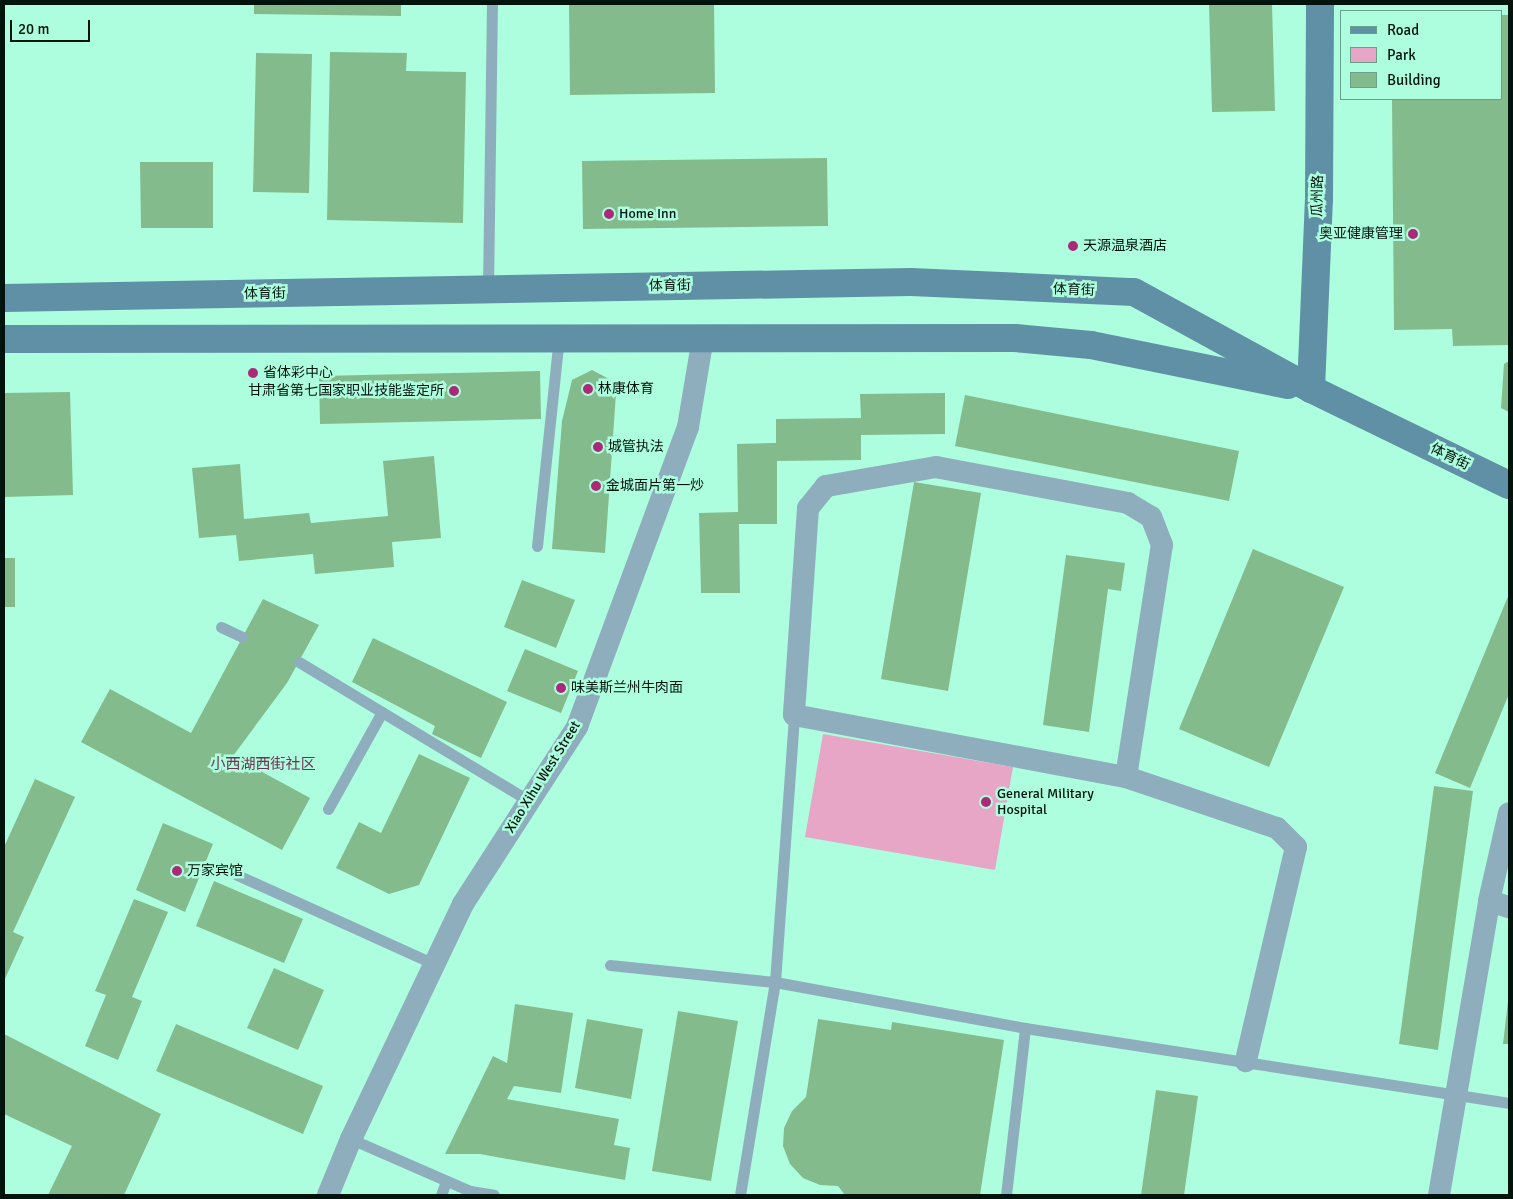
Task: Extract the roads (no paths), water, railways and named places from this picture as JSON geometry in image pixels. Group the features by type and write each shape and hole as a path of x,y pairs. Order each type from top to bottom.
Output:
{"street":[{"name":"瓜州路","path":"1311,389 1319,199 1320,4"},
{"name":"体育街","path":"4,298 911,282 1134,292 1311,389 1509,485"},
{"name":"Xiao Xihu West Street","path":"328,1195 351,1139 463,904 577,728 631,587 688,427 703,338"},
{"name":"体育街","path":"4,339 1015,338 1091,345 1195,368 1311,389"},
{"path":"1126,777 1162,545 1151,517 1128,503 936,467 826,486 808,508 794,715 1126,777 1277,828 1296,847 1246,1061"},
{"path":"1439,1195 1457,1096 1499,904 1509,814"}],"lane":[{"path":"488,290 492,4"},
{"path":"537,546 559,338"},
{"path":"221,627 242,637"},
{"path":"299,662 529,801"},
{"path":"328,809 382,712"},
{"path":"740,1195 775,982 794,715"},
{"path":"224,869 434,964"},
{"path":"610,964 775,982 1025,1028 1509,1103"},
{"path":"1006,1195 1025,1028"},
{"path":"351,1139 470,1191 494,1195"},
{"path":"441,1195 446,1181"}],"place":[{"name":"Home Inn","path":"609,214"},
{"name":"奥亚健康管理","path":"1413,234"},
{"name":"天源温泉酒店","path":"1073,246"},
{"name":"省体彩中心","path":"253,373"},
{"name":"林康体育","path":"588,389"},
{"name":"甘肃省第七国家职业技能鉴定所","path":"454,391"},
{"name":"城管执法","path":"598,447"},
{"name":"金城面片第一炒","path":"596,486"},
{"name":"味美斯兰州牛肉面","path":"561,688"},
{"name":"General Military Hospital","path":"986,802"},
{"name":"万家宾馆","path":"177,871"}],"district":[{"name":"小西湖西街社区","path":"263,765"}]}
